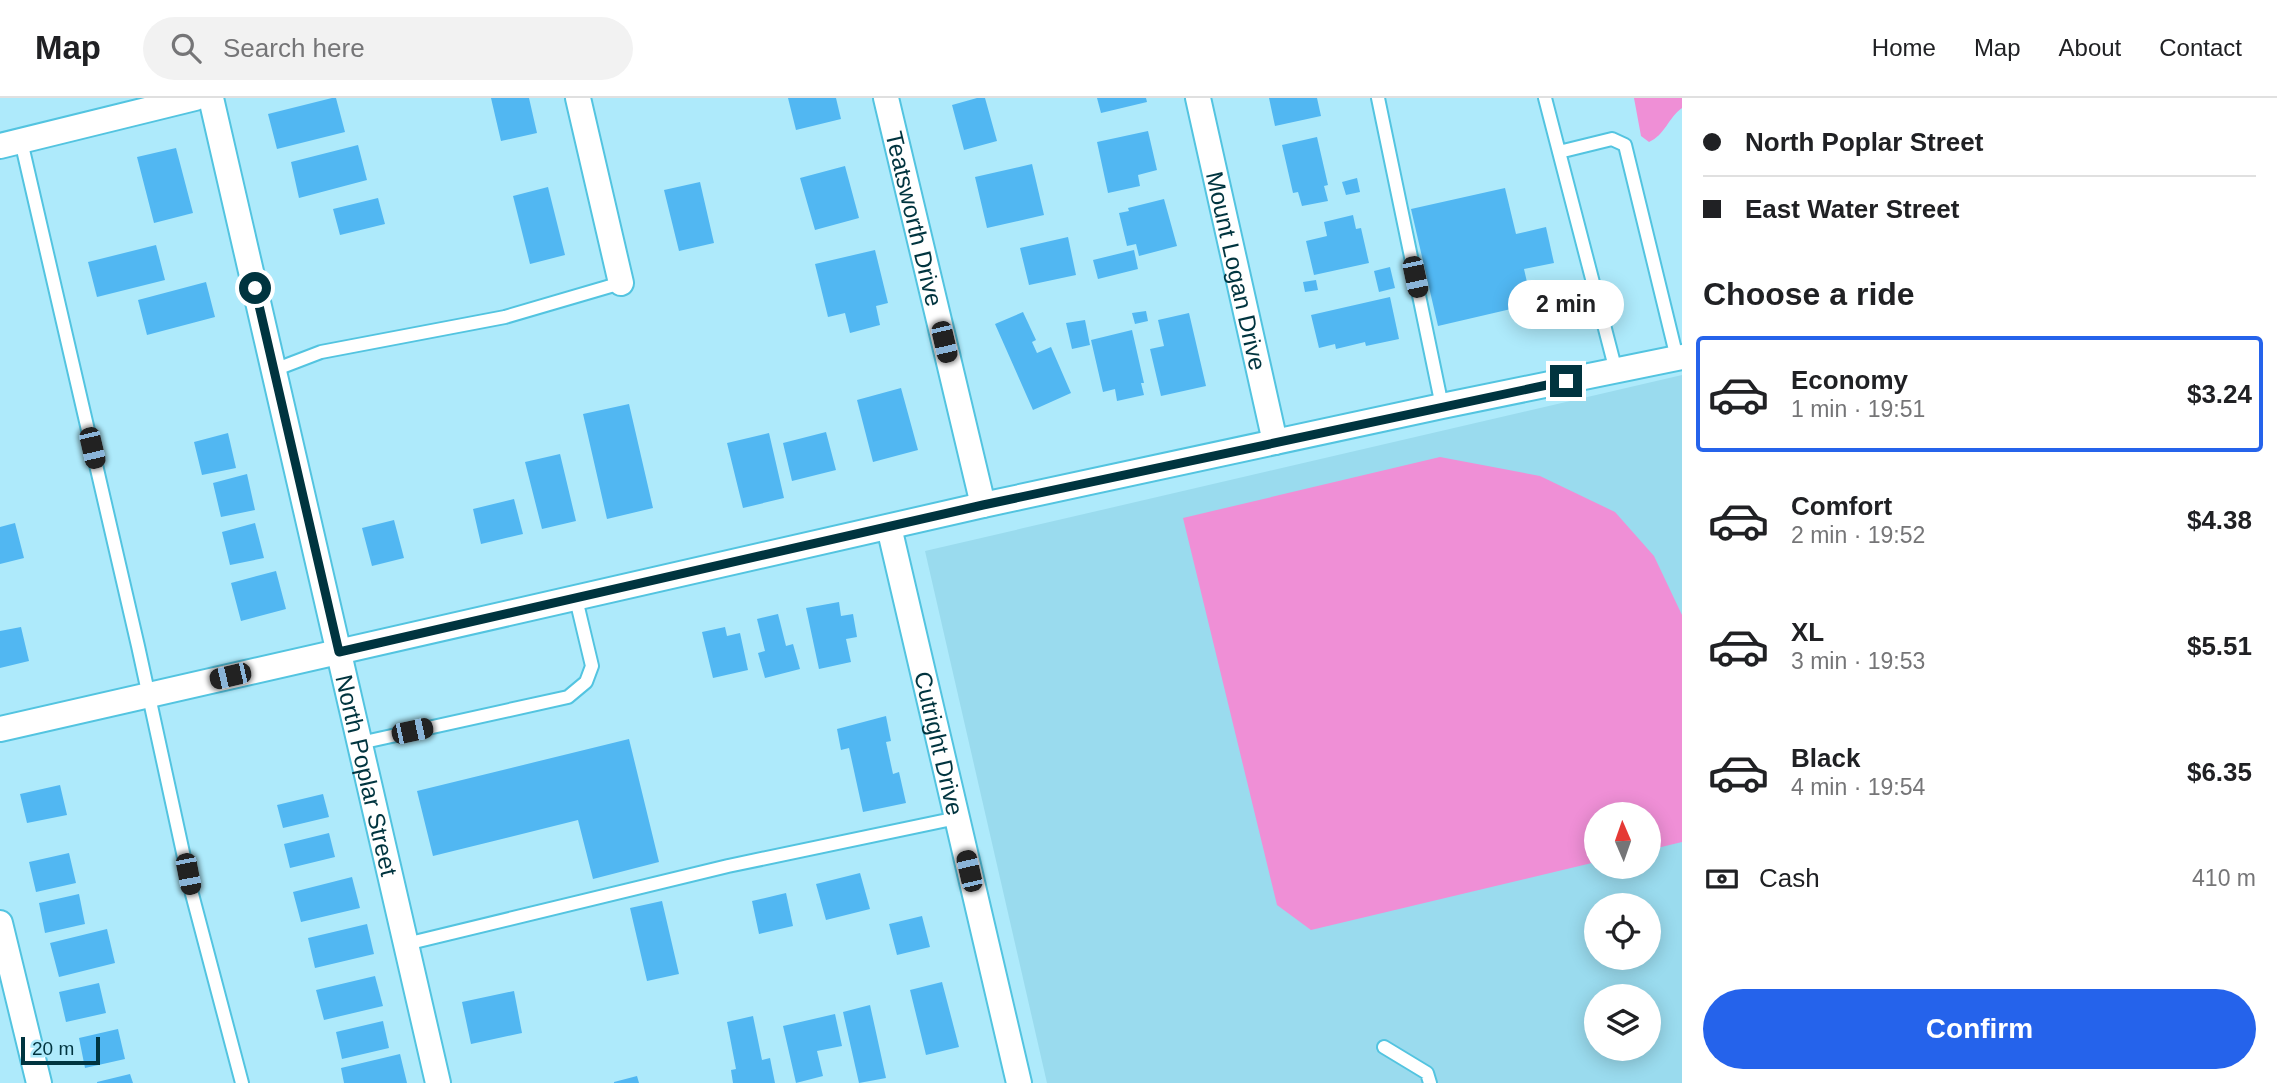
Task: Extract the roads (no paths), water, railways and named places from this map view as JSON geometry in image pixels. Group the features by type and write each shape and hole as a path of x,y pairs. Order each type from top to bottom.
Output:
{"street":[{"path":"10,144 195,98"},
{"name":"North Poplar Street","path":"211,98 438,1083"},
{"path":"578,98 621,283"},
{"name":"Teatsworth Drive","path":"887,98 983,505"},
{"name":"Mount Logan Drive","path":"1199,98 1275,442"},
{"path":"0,729 983,505 1679,357"},
{"name":"Cutright Drive","path":"890,527 1019,1083"},
{"path":"0,923 39,1083"}],"lane":[{"path":"1378,98 1442,406"},
{"path":"1545,98 1616,371"},
{"path":"1559,152 1612,139 1625,145 1679,357"},
{"path":"10,144 148,694 192,894 242,1083"},
{"path":"274,370 321,352 505,317 621,283"},
{"path":"360,743 568,697 586,682 592,666 576,599"},
{"path":"407,944 728,866 957,818"},
{"path":"1384,1047 1427,1073 1430,1083"}]}
